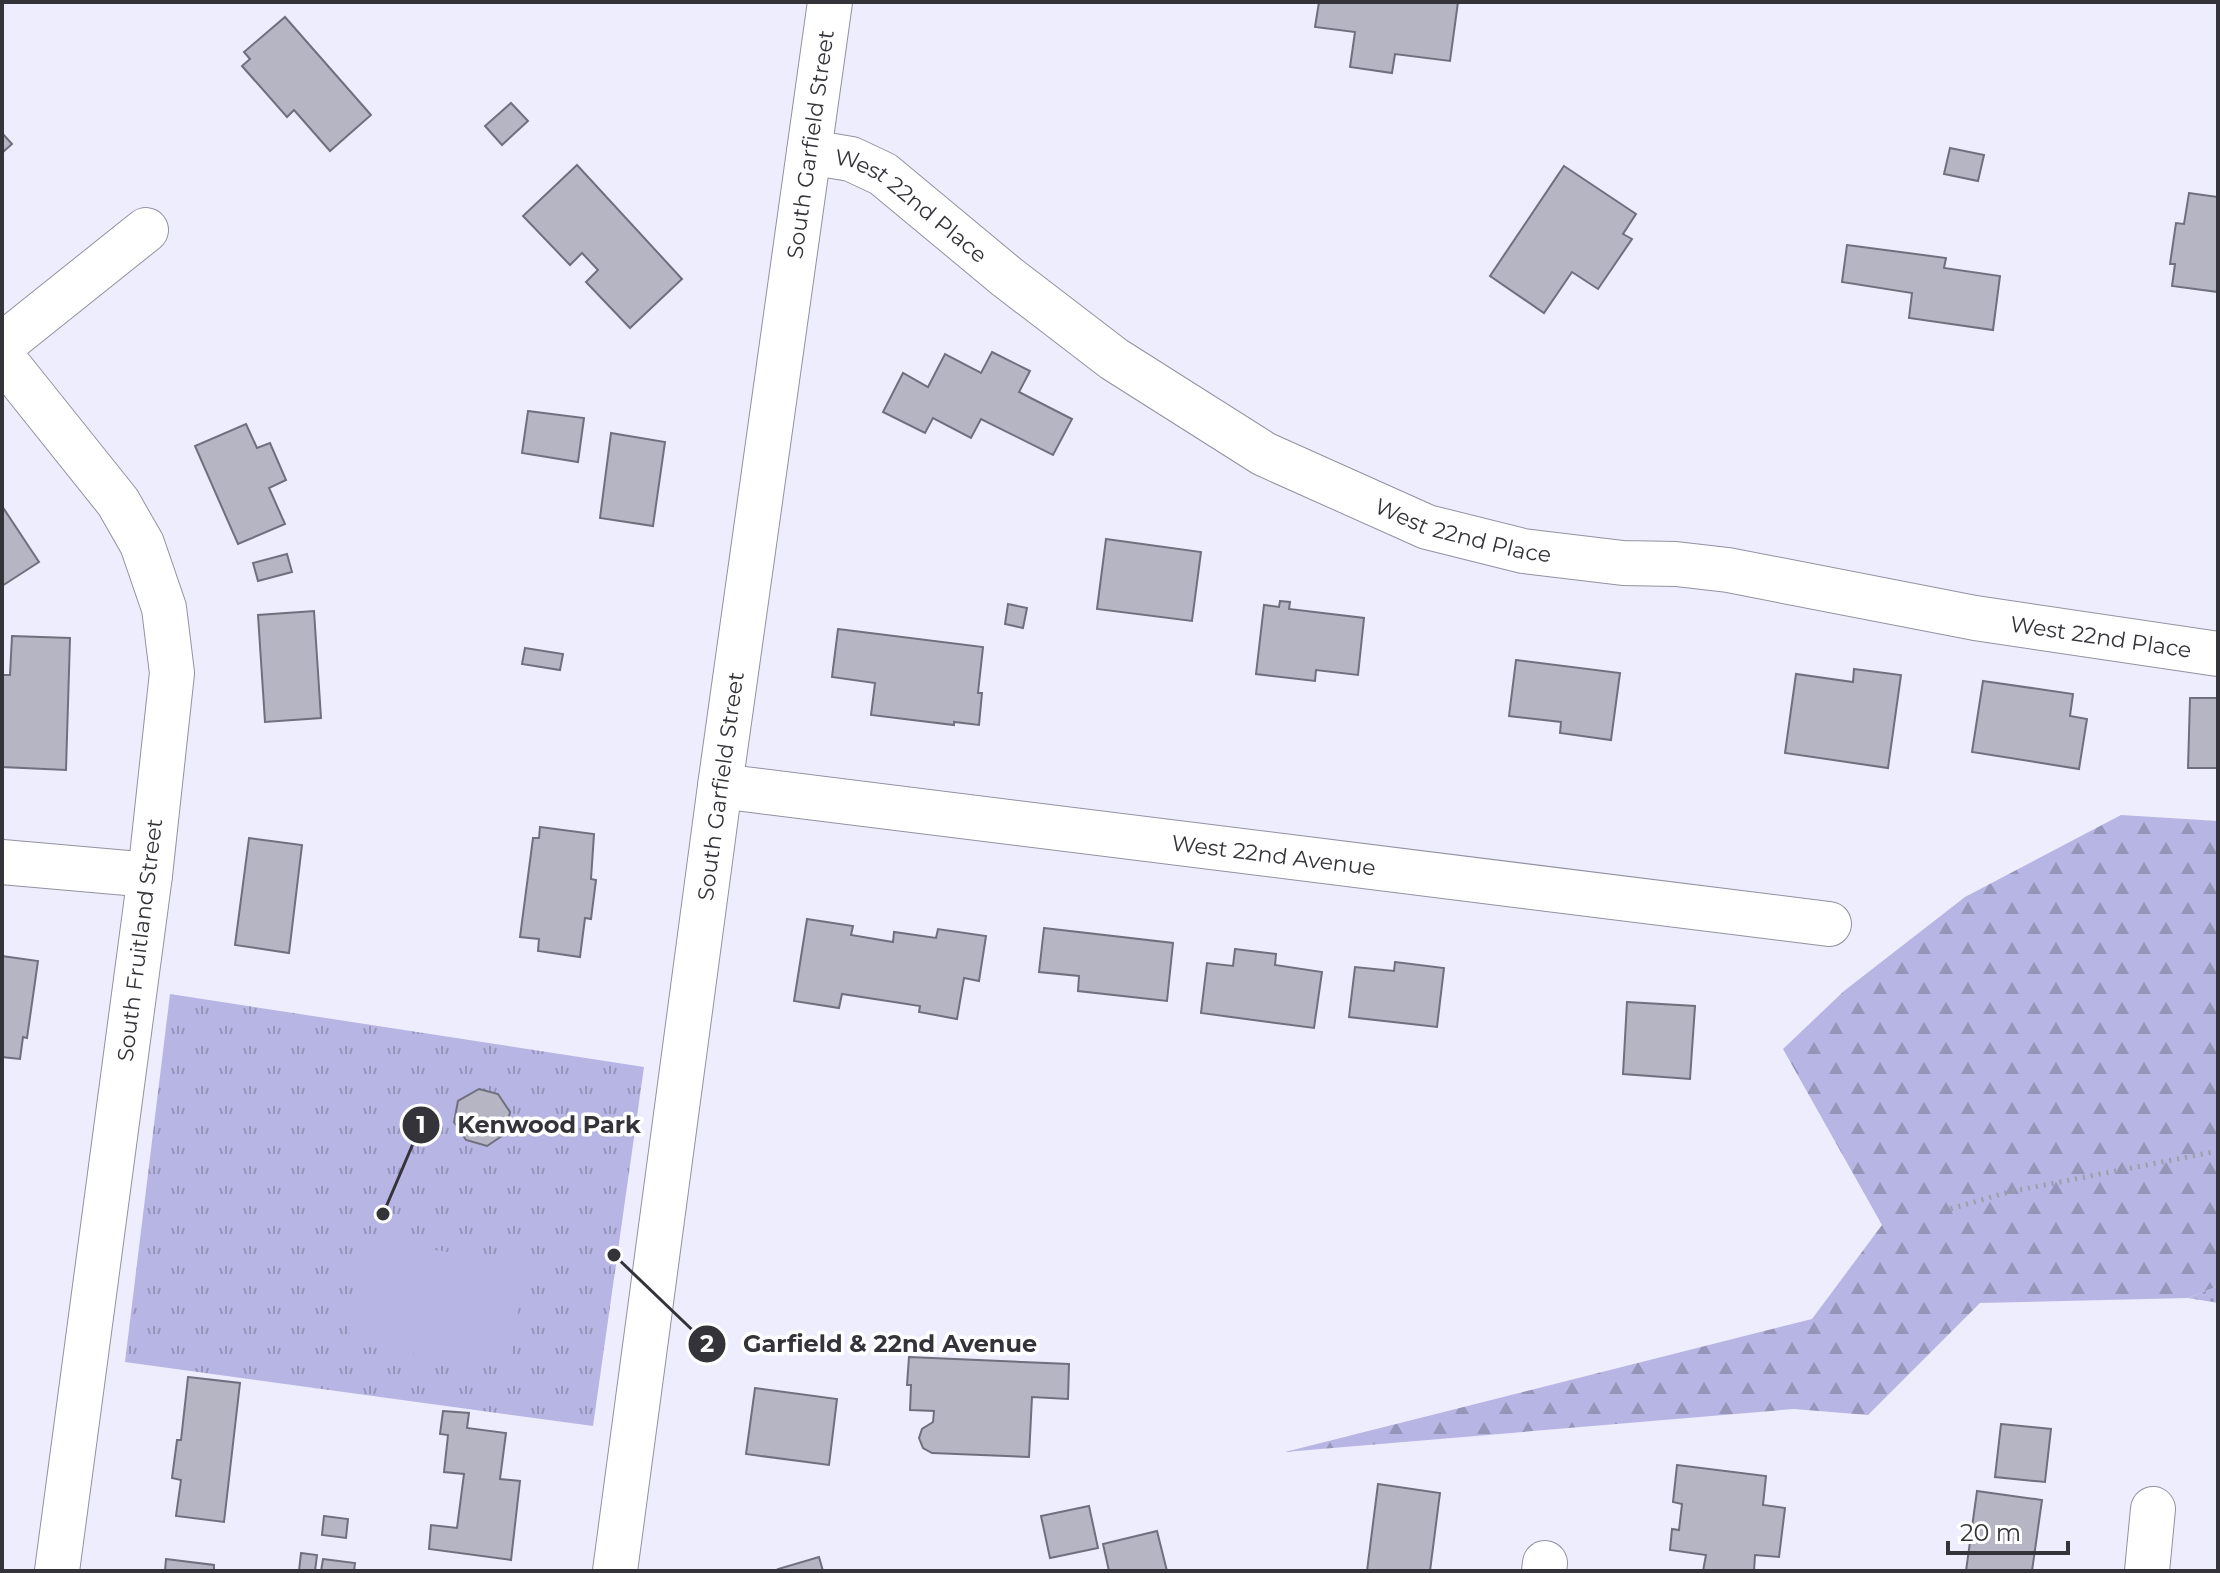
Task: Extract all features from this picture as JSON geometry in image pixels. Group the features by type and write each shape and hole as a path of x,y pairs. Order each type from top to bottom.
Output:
{"street":[{"name":"South Garfield Street","path":"615,1571 720,786 830,2"},
{"name":"West 22nd Place","path":"809,152 851,159 883,174 1007,277 1114,359 1264,454 1427,527 1523,551 1623,563 1676,564 1728,570 1975,618 2218,654"},
{"path":"2,345 146,230"},
{"name":"South Fruitland Street","path":"2,357 118,502 142,544 164,608 172,673 150,875 57,1571"},
{"name":"West 22nd Avenue","path":"720,786 1829,924"},
{"path":"2,862 150,875"},
{"path":"2147,1571 2153,1509"}],"path":[{"path":"1943,1211 2009,1192 2218,1151"}],"green space":[{"path":"2121,815 2218,821 2218,1286 2188,1298 1980,1303 1868,1415 1794,1409 1285,1452 1812,1319 1882,1225 1783,1049 1844,991 1965,897"},
{"path":"170,994 644,1067 593,1426 125,1362"},
{"path":"363,1240 525,1263 510,1368 348,1344"},
{"path":"2218,1286 2218,1303 2188,1298"}],"building":[{"path":"1319,2 1458,2 1450,61 1395,54 1392,73 1350,67 1355,32 1315,27"},
{"path":"285,17 371,115 330,151 294,110 287,117 242,66 250,59 244,52"},
{"path":"511,103 528,121 502,145 485,126"},
{"path":"2,133 12,144 2,153"},
{"path":"1950,148 1984,155 1978,181 1944,174"},
{"path":"577,165 682,279 630,328 586,282 598,270 582,253 570,265 523,216"},
{"path":"1564,166 1636,214 1623,234 1632,239 1598,289 1572,272 1544,313 1490,276"},
{"path":"2189,193 2218,197 2218,292 2172,286 2175,264 2170,264 2176,223 2184,224"},
{"path":"1847,245 1946,258 1944,268 2000,276 1993,330 1909,318 1912,293 1842,282"},
{"path":"992,352 1030,371 1019,392 1072,419 1053,455 981,419 971,438 933,418 925,433 883,412 903,373 928,387 945,354 981,373"},
{"path":"528,411 584,418 578,462 522,453"},
{"path":"246,424 257,448 270,443 286,480 269,488 285,524 238,544 195,446"},
{"path":"611,433 665,442 653,526 600,518"},
{"path":"2,506 39,562 2,586"},
{"path":"1106,539 1201,552 1192,621 1097,609"},
{"path":"287,554 292,572 258,581 253,563"},
{"path":"1280,601 1290,602 1289,609 1364,618 1358,675 1316,670 1315,681 1256,674 1264,605 1279,607"},
{"path":"1008,604 1027,608 1023,628 1005,624"},
{"path":"314,611 321,718 265,722 258,615"},
{"path":"838,629 983,647 978,693 982,693 979,725 871,715 875,683 832,677"},
{"path":"12,636 70,638 66,770 2,767 2,675 10,675"},
{"path":"525,648 563,654 560,670 522,664"},
{"path":"1516,660 1620,673 1611,740 1560,733 1561,722 1509,716"},
{"path":"1854,669 1901,675 1888,768 1785,753 1796,674 1853,682"},
{"path":"1983,681 2073,694 2070,716 2087,719 2079,769 1972,752"},
{"path":"2190,698 2218,698 2218,768 2188,768"},
{"path":"540,827 594,834 591,879 596,880 591,919 585,918 580,957 538,951 539,939 520,937 533,838 539,838"},
{"path":"249,838 302,845 289,953 235,945"},
{"path":"807,919 853,926 851,935 893,942 894,932 936,938 938,929 986,936 979,981 964,978 957,1019 919,1012 920,1006 842,994 839,1008 794,1001"},
{"path":"1044,928 1173,943 1167,1001 1078,991 1079,976 1039,972"},
{"path":"1235,949 1276,954 1275,965 1322,972 1314,1028 1201,1013 1207,963 1233,966"},
{"path":"2,956 38,961 27,1038 23,1037 20,1059 2,1057"},
{"path":"1395,962 1444,968 1437,1027 1349,1017 1355,967 1394,971"},
{"path":"1627,1002 1695,1006 1690,1079 1623,1074"},
{"path":"479,1089 498,1094 510,1112 505,1134 487,1146 466,1140 454,1122 458,1101"},
{"path":"909,1357 1069,1364 1068,1399 1032,1397 1029,1457 932,1453 923,1448 919,1438 922,1429 933,1422 934,1411 910,1410 911,1385 907,1385"},
{"path":"188,1377 240,1383 224,1522 176,1516 181,1480 172,1478 177,1440 181,1440"},
{"path":"755,1388 837,1399 829,1465 746,1454"},
{"path":"443,1411 469,1413 467,1428 506,1433 500,1479 520,1481 511,1560 429,1549 431,1525 457,1528 464,1474 444,1472 448,1435 440,1434"},
{"path":"2001,1424 2051,1429 2045,1482 1995,1477"},
{"path":"1677,1465 1766,1476 1763,1505 1785,1508 1779,1557 1755,1555 1754,1571 1703,1571 1706,1555 1670,1550 1672,1529 1679,1530 1682,1504 1673,1502"},
{"path":"1378,1484 1440,1493 1430,1571 1367,1571"},
{"path":"1977,1491 2042,1500 2032,1571 1966,1571"},
{"path":"1089,1506 1098,1548 1050,1558 1041,1516"},
{"path":"324,1516 348,1519 346,1538 322,1535"},
{"path":"1157,1531 1167,1571 1109,1571 1103,1544"},
{"path":"301,1553 317,1555 315,1571 299,1571"},
{"path":"819,1557 823,1571 778,1569"},
{"path":"166,1559 214,1565 214,1571 165,1571"},
{"path":"323,1559 355,1563 354,1571 321,1571"}],"place":[{"name":"Kenwood Park","path":"383,1214"},
{"name":"Garfield & 22nd Avenue","path":"614,1255"}]}
